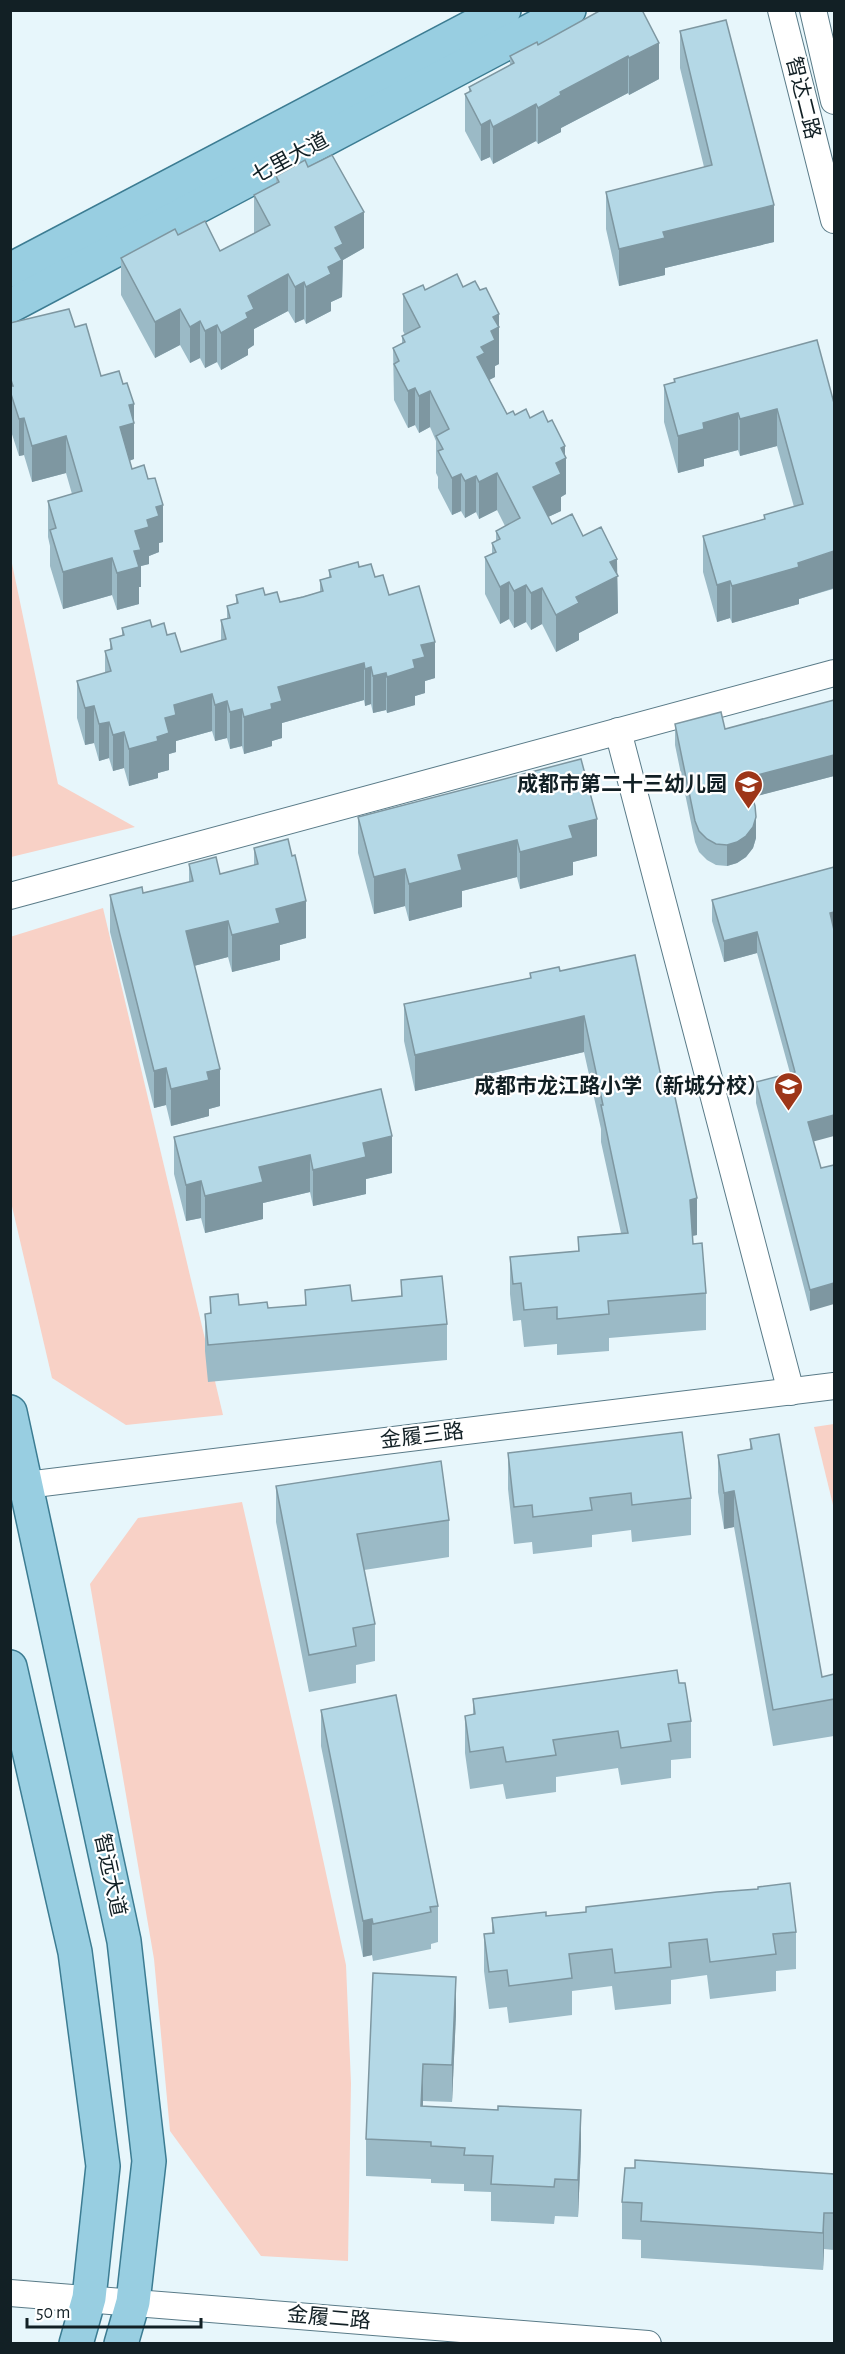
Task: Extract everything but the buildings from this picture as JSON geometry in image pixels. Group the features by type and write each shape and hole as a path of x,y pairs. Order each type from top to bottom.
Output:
{"main road":[{"name":"七里大道","path":"10,270 504,10"},
{"name":"七里大道","path":"10,306 569,10"},
{"name":"智远大道","path":"10,1412 19,1486 124,1941 149,2161 133,2302 121,2343"},
{"path":"10,1666 75,1952 103,2166 89,2298 76,2343"}],"street":[{"name":"智达二路","path":"781,10 834,220"},
{"name":"智达二路","path":"813,10 834,101"},
{"path":"10,896 834,673"},
{"path":"618,731 791,1392"},
{"name":"金履三路","path":"19,1486 834,1386"},
{"name":"金履二路","path":"10,2293 648,2343"}],"shaded area":[{"path":"10,554 58,784 135,827 11,857"},
{"path":"103,908 223,1415 126,1425 52,1378 11,1202 10,937"},
{"path":"834,1424 834,1509 814,1427"},
{"path":"242,1502 346,1965 351,2083 348,2261 261,2256 170,2131 154,1959 90,1584 138,1518"}],"place":[{"name":"成都市第二十三幼儿园","path":"748,810"},
{"name":"成都市龙江路小学（新城分校）","path":"789,1112"}]}
